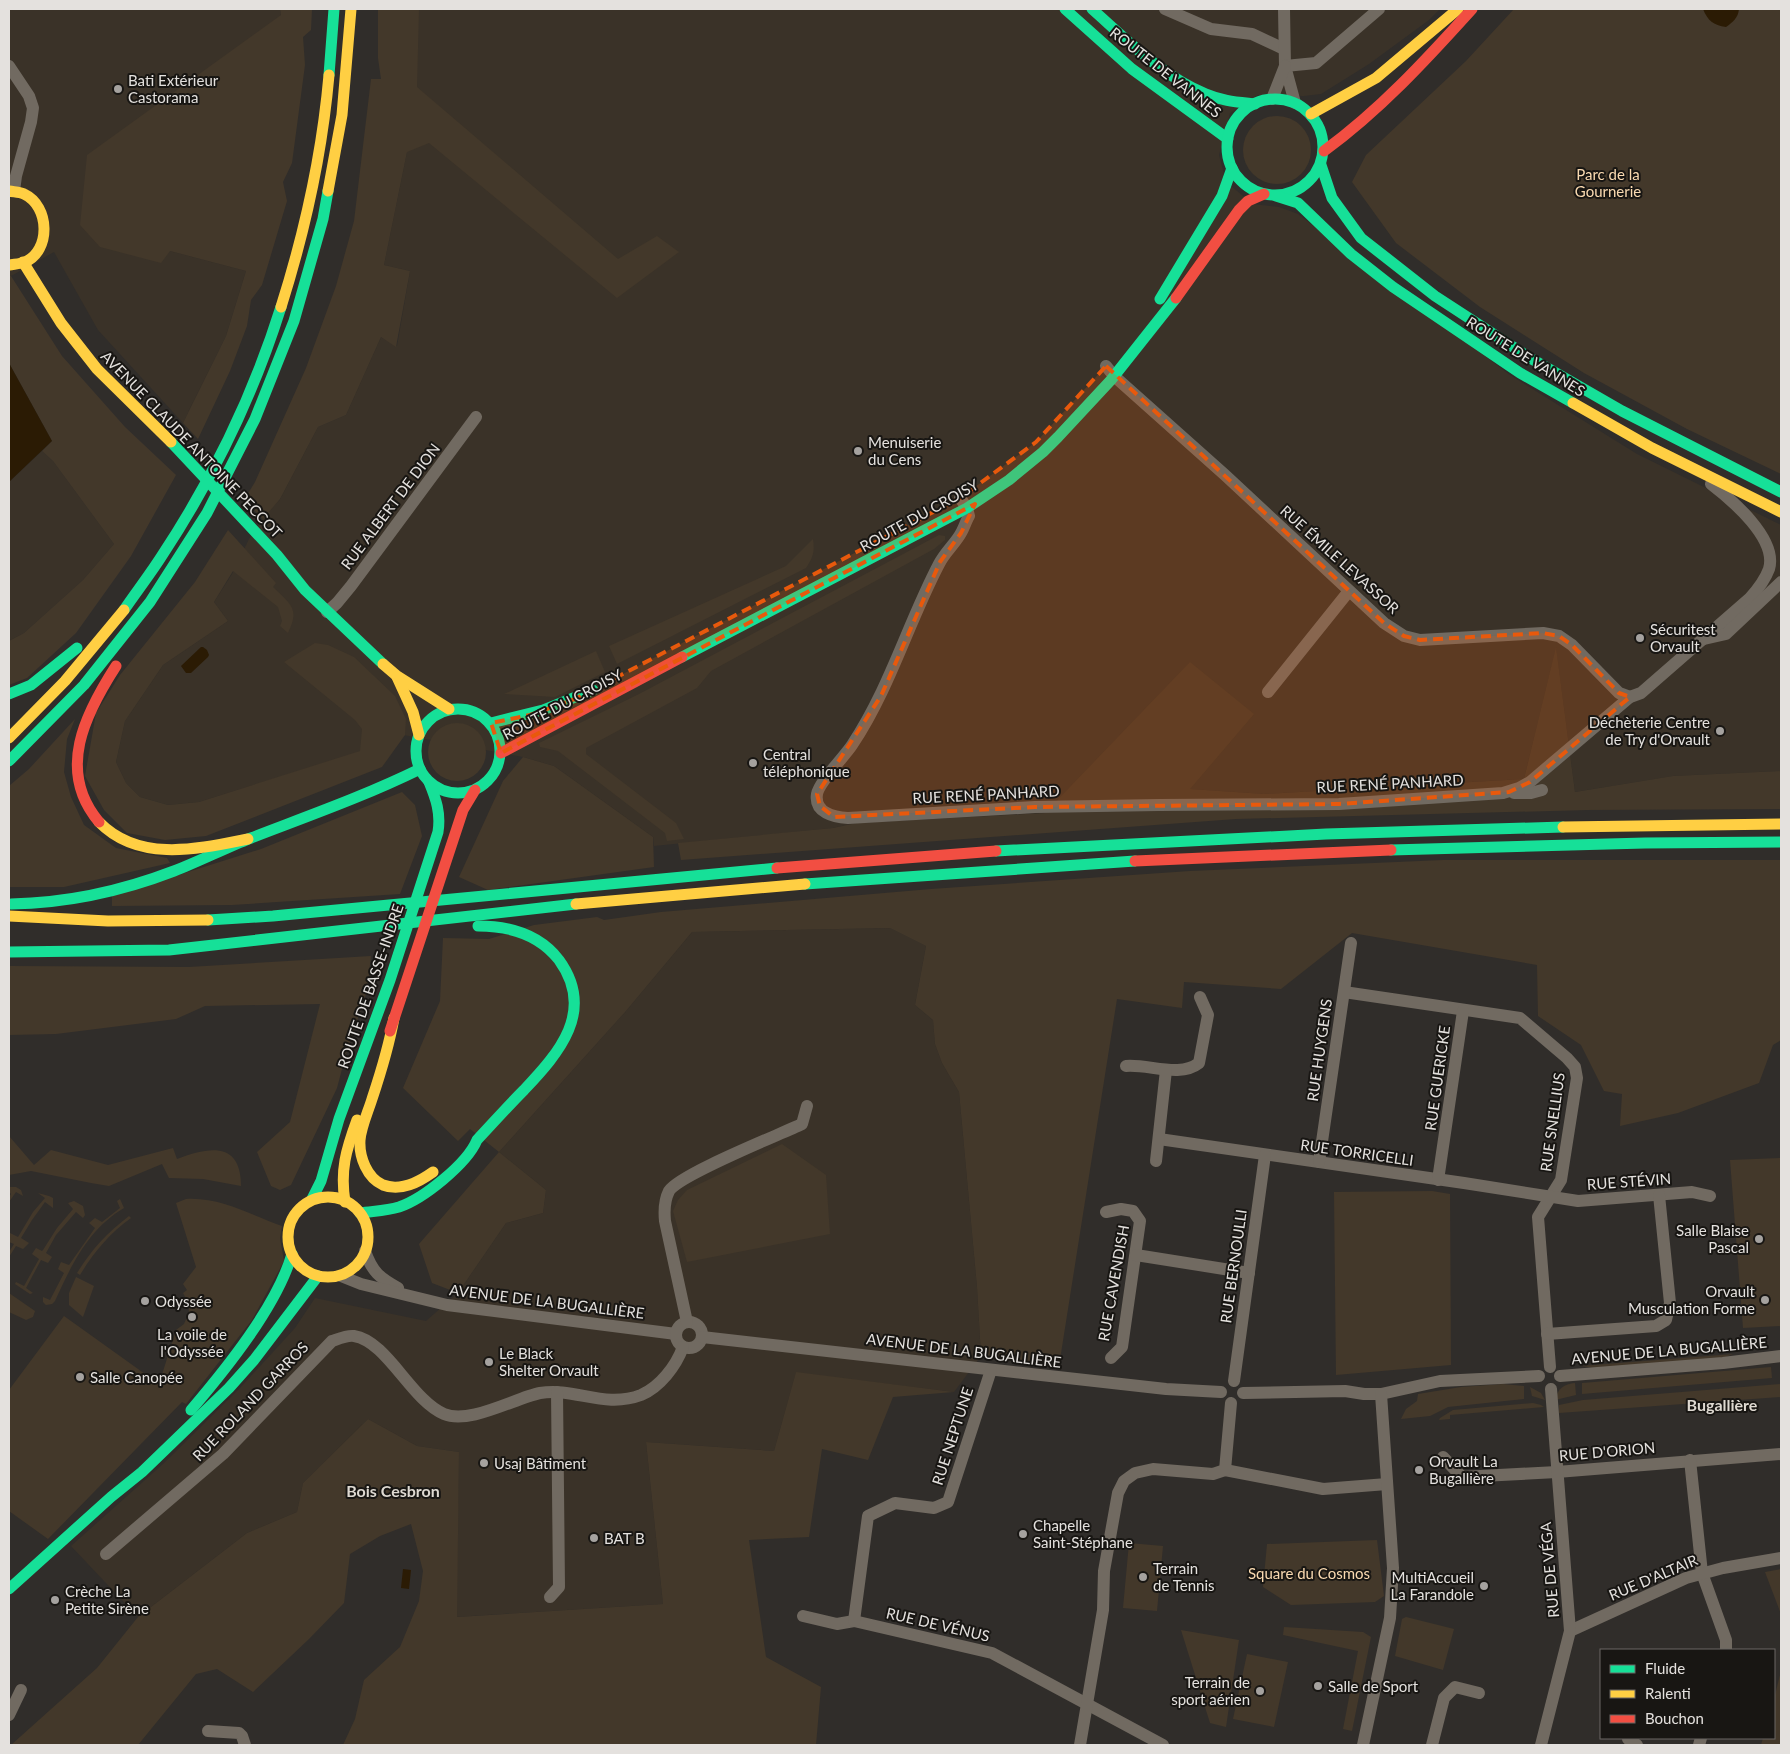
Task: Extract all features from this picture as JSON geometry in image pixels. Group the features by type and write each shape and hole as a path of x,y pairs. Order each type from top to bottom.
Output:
{"main road":[{"path":"9,738 56,690 109,627 149,574 195,501 234,426 266,351 295,265 315,181 330,81 334,9"},
{"path":"9,761 64,707 101,665 148,605 205,517 245,442 270,387 295,322 314,261 330,190 345,101 351,9"},
{"name":"ROUTE DE VANNES","path":"1065,9 1132,69 1228,139"},
{"name":"ROUTE DE VANNES","path":"1092,9 1163,71 1179,82 1201,92 1224,99 1255,104"},
{"path":"1311,114 1376,78 1458,9"},
{"path":"1324,151 1362,122 1427,58 1472,9"},
{"path":"1272,99 1295,103 1311,114 1321,132 1324,151 1321,165 1314,177 1303,187 1290,193 1276,196 1253,190 1243,183 1232,168 1227,151 1228,139 1233,125 1242,112 1255,104 1272,99"},
{"name":"ROUTE DE VANNES","path":"1321,165 1332,198 1361,238 1435,296 1530,358 1622,411 1781,492"},
{"path":"1151,311 1170,285 1222,196 1232,168"},
{"path":"9,265 23,262 34,255 42,244 46,230 44,217 38,205 27,196 12,191"},
{"name":"ROUTE DU CROISY","path":"501,753 961,500 1009,480 1043,452 1107,371 1166,312 1239,210 1248,201 1264,194"},
{"name":"ROUTE DE VANNES","path":"1276,196 1298,203 1351,254 1393,287 1496,357 1613,427 1781,512"},
{"name":"AVENUE CLAUDE ANTOINE PECCOT","path":"23,262 61,323 92,362 176,446 278,555 305,590 397,676 448,709"},
{"name":"ROUTE DU CROISY","path":"1107,371 1115,355"},
{"name":"ROUTE DU CROISY","path":"920,520 936,512"},
{"name":"ROUTE DU CROISY","path":"802,581 887,537"},
{"path":"175,566 172,586 127,650 89,709 80,734 76,765 80,786 90,809 103,827 124,841 151,848 183,850 248,839"},
{"path":"9,694 31,685 76,649 90,635 109,627"},
{"name":"AVENUE CLAUDE ANTOINE PECCOT","path":"397,676 413,710 419,735"},
{"name":"ROUTE DU CROISY","path":"491,723 530,715 556,707 599,686"},
{"path":"462,708 483,716 491,723 498,737 501,753 497,769 488,782 475,790 451,793 429,782 420,769 416,751 419,735 425,724 448,709 462,708"},
{"path":"9,904 26,904 98,894 173,872 248,839 388,786 420,769"},
{"name":"ROUTE DE BASSE-INDRE","path":"312,1199 321,1181 339,1119 390,980 430,858 441,818 437,801 429,782"},
{"path":"345,1202 341,1181 342,1165 346,1151 406,984 463,810 475,790"},
{"path":"9,916 120,921 226,920 741,871 1032,849 1172,841 1420,831 1781,824"},
{"path":"9,952 168,950 687,894 1036,867 1416,849 1593,844 1781,842"},
{"path":"360,1213 397,1208 417,1200 427,1193 473,1150 477,1140 550,1063 560,1049 572,1021 574,1005 572,984 562,963 550,949 525,933 498,926 438,928 418,922"},
{"path":"394,1018 388,1048 360,1139 363,1164 368,1173 381,1184 396,1187 409,1186 424,1179 467,1144 477,1140"},
{"path":"334,1198 345,1202 360,1213 367,1228 368,1239 365,1251 358,1264 341,1276 329,1278 318,1276 298,1264 292,1254 288,1237 290,1224 298,1210 312,1199 334,1198"},
{"path":"111,1497 136,1467 173,1431 215,1383 239,1351 287,1273 292,1254"},
{"path":"9,1589 111,1497 142,1472 229,1388 254,1360 318,1276"}],"street":[{"path":"1165,9 1211,29 1252,34 1284,49"},
{"path":"1284,9 1285,66 1295,103"},
{"path":"1285,66 1316,62 1379,9"},
{"path":"9,66 29,96 33,108 32,122 12,191"},
{"path":"1272,99 1285,66"},
{"name":"RUE ÉMILE LEVASSOR","path":"1107,371 1225,475 1384,623 1404,636 1420,640 1544,632 1559,636 1572,645 1619,693 1630,697"},
{"name":"RUE ALBERT DE DION","path":"327,612 351,586 476,417"},
{"name":"RUE RENÉ PANHARD","path":"1680,462 1724,494 1746,516 1767,543 1770,568 1763,583 1725,633"},
{"name":"RUE RENÉ PANHARD","path":"961,500 969,516 961,533 940,562 881,696 852,745 822,784 817,794 820,806 826,813 834,817 848,818 1035,807 1158,804 1339,804 1509,792 1531,793 1542,790"},
{"name":"RUE RENÉ PANHARD","path":"1509,792 1530,782 1630,697 1641,693 1702,640 1725,633 1781,582"},
{"path":"1268,692 1349,591"},
{"name":"RUE HUYGENS","path":"1318,1162 1351,943"},
{"name":"RUE SNELLIUS","path":"1344,992 1520,1018 1575,1067 1577,1078 1560,1180 1538,1217 1550,1367"},
{"path":"1126,1066 1138,1065 1166,1070 1192,1068 1199,1062 1208,1014 1200,997"},
{"name":"RUE GUERICKE","path":"1438,1180 1463,1011"},
{"path":"1156,1161 1166,1070"},
{"path":"687,1322 665,1221 664,1208 670,1190 689,1176 802,1124 807,1106"},
{"name":"RUE TORRICELLI","path":"1158,1139 1464,1183 1551,1198"},
{"name":"RUE BERNOULLI","path":"1234,1381 1264,1155"},
{"name":"RUE STÉVIN","path":"1551,1198 1578,1201 1692,1192 1710,1196"},
{"path":"1547,1334 1656,1326 1666,1320 1670,1304 1659,1196"},
{"name":"RUE CAVENDISH","path":"1106,1212 1121,1209 1133,1211 1140,1221 1122,1347 1111,1358"},
{"name":"AVENUE DE LA BUGALLIÈRE","path":"365,1251 370,1265 375,1272 387,1282 414,1297"},
{"path":"1136,1255 1249,1272"},
{"name":"AVENUE DE LA BUGALLIÈRE","path":"341,1276 361,1284 447,1305 676,1334"},
{"path":"687,1322 691,1322 701,1329 702,1337 695,1347 683,1347 677,1341 676,1334 680,1326 687,1322"},
{"name":"RUE ROLAND GARROS","path":"106,1554 188,1486 223,1454 332,1341 352,1335 372,1342 432,1408 447,1416 469,1416 538,1394 557,1392 606,1401 641,1395 654,1388 670,1371 683,1347"},
{"name":"AVENUE DE LA BUGALLIÈRE","path":"702,1337 1166,1389 1221,1392"},
{"name":"AVENUE DE LA BUGALLIÈRE","path":"1560,1376 1723,1363 1781,1356"},
{"name":"AVENUE DE LA BUGALLIÈRE","path":"1539,1376 1544,1369 1550,1367 1557,1369 1560,1383 1551,1388"},
{"name":"RUE NEPTUNE","path":"854,1621 868,1516 895,1502 934,1508 948,1502 991,1370"},
{"path":"1243,1393 1345,1391 1381,1394 1440,1382 1539,1376 1542,1385 1551,1388"},
{"path":"1234,1381 1242,1387 1243,1393 1240,1400 1231,1403 1223,1398 1221,1392 1224,1385 1234,1381"},
{"name":"RUE DE VÉGA","path":"1541,1745 1570,1632 1551,1388"},
{"path":"550,1597 559,1587 557,1392"},
{"path":"1363,1745 1390,1618 1393,1568 1381,1394"},
{"path":"1224,1470 1231,1403"},
{"name":"RUE D'ORION","path":"1443,1458 1462,1477 1557,1472 1781,1454"},
{"path":"1690,1460 1702,1573 1726,1640 1726,1649"},
{"path":"1080,1745 1103,1610 1104,1571 1118,1493 1124,1481 1135,1473 1153,1469 1212,1474 1224,1470 1323,1489 1387,1484"},
{"name":"RUE D'ALTAIR","path":"1570,1632 1686,1578 1702,1573 1781,1558"},
{"name":"RUE DE VÉNUS","path":"803,1616 837,1624 854,1621 992,1653 1163,1745"},
{"path":"1432,1745 1444,1698 1455,1687 1479,1693"},
{"path":"9,1715 21,1690"},
{"path":"208,1731 239,1734 246,1745"}],"highlighted area":[{"path":"1106,366 1384,623 1404,636 1420,640 1543,633 1559,636 1572,645 1619,693 1630,697 1530,782 1509,792 1339,804 1035,807 834,817 820,806 817,794 881,696 940,562 961,533 975,504 501,753 491,723 530,715 575,699 960,498 1036,442"}],"shaded area":[{"path":"9,9 280,9 281,15 170,251 246,271 226,336 183,423 98,330 54,252 11,276 9,275"},
{"path":"395,9 1440,9 1429,20 1369,64 1321,94 1304,96 1258,95 1230,113 1219,155 1226,182 1253,204 1279,207 1298,214 1510,375 1637,454 1781,525 1781,771 1674,776 1575,792 1556,649 1524,779 1264,794 1189,789 1045,813 856,823 833,828 654,846 653,837 554,766 523,757 398,734 354,754 199,802 168,805 140,797 126,783 116,762 125,721 163,665 228,621 214,602 232,574 249,539 264,517 280,499 318,427 346,415 381,337 397,346 410,271 384,265 407,152"},
{"path":"1703,9 1739,9 1735,20 1726,27 1712,22"},
{"path":"9,363 52,441 9,482"},
{"path":"42,451 53,461 114,544 83,580 24,633 9,641 9,482"},
{"path":"201,647 207,650 208,657 191,673 186,673 181,666"},
{"path":"890,928 926,946 915,1005 933,1020 935,1044 942,1063 959,1092 977,1287 981,1356 954,1392 796,1373 774,1451 646,1442 663,1604 456,1617 459,1452 417,1446 368,1419 303,1483 297,1512 247,1533 138,1617 71,1546 163,1464 239,1389 295,1328 315,1298 426,1321 458,1293 506,1223 543,1213 546,1190 499,1152 626,1011 692,932"},
{"path":"403,1569 411,1570 409,1589 401,1588"}],"green space":[{"path":"280,9 312,9 311,30 303,37 305,65 292,163 283,182 287,201 262,285 251,300 247,326 230,371 198,439 183,423 226,336 246,271 170,251 161,263 100,247 80,225 87,155 281,15"},
{"path":"378,9 419,9 417,87 618,259 657,236 679,252 617,298 429,143 407,152 384,265 410,271 396,347 381,337 346,415 318,427 280,499 263,519 244,500 255,482 306,368 336,286 354,221 371,79 381,79 378,58"},
{"name":"Parc de la Gournerie","path":"1514,9 1781,9 1781,474 1687,429 1584,373 1480,307 1396,243 1352,182 1366,155 1466,61"},
{"path":"1277,116 1290,119 1301,126 1308,137 1311,150 1308,163 1301,174 1290,181 1277,184 1264,181 1253,174 1246,163 1243,150 1246,137 1253,126 1264,119"},
{"path":"9,275 62,356 125,427 176,475 131,556 76,633 27,678 9,685 9,641 24,633 83,580 114,544 53,461 42,451 52,441 9,363"},
{"path":"228,530 276,583 273,587 292,607 292,625 288,633 280,626 282,621 278,607 233,571 214,602 228,621 163,665 125,721 116,762 126,783 140,797 168,805 199,802 360,751 362,729 355,720 284,662 315,643 328,645 354,657 395,696 406,719 405,735 382,767 206,836 165,840 127,833 104,810 85,776 96,713 120,675 195,582"},
{"path":"939,535 945,536 945,540 934,549 711,671 697,688 586,748 586,754 676,823 684,839 667,841 665,833 558,751 540,747 539,743 639,694"},
{"path":"813,539 813,554 806,568 617,664 609,646 786,566"},
{"path":"1556,647 1575,792 1673,776 1781,771 1781,809 1588,810 1236,819 681,860 678,843 833,828 856,823 1045,813 1190,662 1254,714 1190,789 1264,794 1524,779"},
{"path":"596,651 605,672 555,697 504,694"},
{"path":"75,719 67,739 64,772 71,797 84,825 116,848 167,858 170,863 64,887 9,887 9,786 29,769"},
{"path":"451,723 463,723 478,731 486,746 486,758 478,773 463,781 451,781 436,773 428,758 428,746 436,731"},
{"path":"523,757 554,766 653,837 654,867 488,890 459,877 503,781"},
{"path":"402,792 415,805 422,836 400,894 232,905 112,906 112,896 261,849"},
{"path":"1443,860 1781,860 1781,1040 1773,1045 1759,1083 1678,1113 1620,1126 1622,1094 1604,1091 1581,1045 1538,1016 1537,965 1352,933 1281,989 1184,982 1182,1008 1117,999 1059,1366 981,1356 977,1287 959,1092 942,1063 935,1044 933,1020 915,1005 926,946 890,928 692,932 626,1011 499,1152 470,1129 458,1141 403,1088 440,1001 443,938 489,939 534,925 597,917 604,920 661,912 931,889 1190,871"},
{"path":"371,956 367,991 337,1088 291,1185 280,1190 271,1186 257,1152 290,1122 320,1004 205,1006 176,1019 56,1034 9,1035 9,966 189,967"},
{"path":"9,1136 34,1165 51,1150 108,1165 173,1148 177,1159 211,1150 221,1151 236,1161 240,1171 241,1186 203,1179 169,1178 162,1164 109,1186 31,1171 9,1175"},
{"path":"782,1144 826,1175 830,1234 687,1262 673,1211 678,1200 687,1190"},
{"path":"499,1152 546,1190 543,1213 506,1223 458,1293 432,1283 419,1244"},
{"path":"1781,1158 1781,1326 1743,1328 1730,1160"},
{"path":"9,1187 16,1187 21,1190 23,1196 16,1192 9,1202 11,1194"},
{"path":"1432,1191 1450,1194 1451,1365 1336,1375 1334,1192"},
{"path":"38,1193 53,1198 53,1208 45,1202 21,1238 29,1243 23,1249 16,1246 9,1257 9,1252 14,1244 9,1242 10,1233 18,1237 33,1212 45,1198"},
{"path":"120,1199 124,1208 100,1226 91,1237 74,1262 55,1301 52,1304 46,1305 43,1302 43,1297 50,1300 64,1273 58,1269 61,1262 69,1265 95,1228 89,1223 95,1218 102,1222 120,1208 117,1201"},
{"path":"186,1199 199,1199 223,1204 282,1226 280,1238 284,1261 252,1320 186,1404 182,1402 48,1539 9,1511 9,1390 64,1316 159,1384 176,1330 184,1324 189,1312 188,1302 183,1293 187,1290 183,1284 196,1267 176,1203"},
{"path":"74,1201 83,1206 85,1215 83,1218 76,1212 56,1235 46,1253 52,1257 48,1263 41,1260 26,1288 33,1293 30,1294 15,1284 16,1282 24,1286 39,1259 32,1254 36,1248 43,1250 57,1228 73,1209 68,1203"},
{"path":"129,1216 131,1218 102,1244 80,1275 77,1273 100,1242"},
{"path":"76,1277 94,1286 83,1317 69,1305 69,1293"},
{"path":"9,1293 35,1311 33,1317 26,1320 9,1312"},
{"path":"1733,1354 1719,1360 1608,1370 1581,1366"},
{"path":"1771,1367 1772,1378 1582,1394 1582,1383"},
{"path":"796,1372 954,1392 893,1397 868,1460 822,1449 809,1537 749,1540 766,1657 821,1687 816,1745 343,1745 355,1719 364,1680 400,1647 419,1601 423,1571 411,1524 380,1536 350,1554 344,1603 253,1692 217,1669 196,1674 138,1745 11,1745 97,1668 138,1617 247,1533 297,1512 303,1483 368,1419 417,1446 459,1452 457,1617 663,1604 646,1442 774,1451"},
{"path":"1575,1383 1576,1395 1555,1400 1562,1387"},
{"path":"1503,1384 1524,1386 1524,1399 1448,1407 1430,1416 1401,1419 1406,1409 1417,1401 1418,1394 1461,1387"},
{"path":"1781,1384 1781,1397 1559,1413 1559,1405 1583,1400"},
{"path":"1530,1387 1541,1393 1545,1400 1532,1396"},
{"path":"1533,1403 1544,1407 1450,1415 1450,1419 1439,1420 1453,1410"},
{"name":"Square du Cosmos","path":"1377,1540 1384,1596 1375,1602 1291,1605 1263,1587 1267,1544"},
{"name":"Terrain de Tennis","path":"1129,1543 1163,1546 1157,1611 1123,1608"},
{"path":"1781,1569 1781,1614 1765,1572"},
{"path":"1406,1617 1454,1629 1443,1670 1395,1656 1402,1619"},
{"path":"1284,1627 1363,1632 1371,1637 1352,1731 1343,1729 1358,1651 1283,1635"},
{"path":"1181,1630 1239,1640 1226,1727 1210,1723"},
{"name":"Terrain de sport aérien","path":"1247,1654 1288,1662 1274,1727 1233,1719"},
{"path":"1781,1671 1781,1745 1761,1745 1763,1739 1775,1739 1775,1695"}],"traffic: fast":[{"path":"329,75 334,9"},
{"path":"1065,9 1132,69 1228,139"},
{"path":"1092,9 1132,45 1160,67 1190,86 1218,98 1255,104"},
{"path":"1275,99 1293,103 1309,113 1319,129 1323,147 1319,165 1309,181 1293,191 1275,195 1257,191 1241,181 1231,165 1227,147 1231,129 1241,113 1257,103 1275,99"},
{"path":"1321,165 1332,198 1361,238 1435,296 1530,358 1622,411 1781,492"},
{"path":"1160,299 1222,196 1232,168"},
{"path":"9,761 84,685 150,602 207,513 255,419 294,321 323,219 328,191"},
{"path":"1276,196 1298,203 1351,254 1393,287 1520,373 1573,403"},
{"path":"682,657 967,508 1009,480 1043,452 1111,380 1176,298"},
{"path":"124,610 181,525 215,465 245,403 281,307"},
{"path":"171,442 277,555 305,590 383,664"},
{"path":"9,694 31,685 77,648"},
{"path":"491,723 543,710 593,690"},
{"path":"450,709 466,709 482,716 493,727 500,743 500,751 497,767 488,781 482,786 466,793 450,793 434,786 423,775 416,759 416,743 423,727 434,716 450,709"},
{"path":"11,904 53,901 94,895 154,878 357,797 420,769"},
{"path":"312,1199 321,1181 339,1119 390,980 438,832 437,806 429,782"},
{"path":"996,851 1326,834 1563,827"},
{"path":"1391,850 1645,843 1781,842"},
{"path":"805,884 1135,861"},
{"path":"208,920 273,916 777,868"},
{"path":"9,952 169,950 576,904"},
{"path":"360,1213 399,1207 420,1197 443,1180 464,1159 477,1140 537,1076 560,1046 568,1030 573,1014 574,997 570,979 559,960 542,944 523,933 490,926 478,926"},
{"path":"191,1410 219,1376 263,1315 285,1274 292,1254"},
{"path":"9,1589 111,1497 142,1472 229,1388 254,1360 318,1276"}],"traffic: slow":[{"path":"328,191 342,115 351,9"},
{"path":"1311,114 1376,78 1458,9"},
{"path":"281,307 298,250 317,164 329,75"},
{"path":"9,191 22,193 33,200 43,218 44,228 43,239 33,256 25,262 9,265"},
{"path":"23,262 61,323 97,369 171,442"},
{"path":"1573,403 1652,448 1781,512"},
{"path":"9,738 65,681 124,610"},
{"path":"383,664 397,676 449,709"},
{"path":"397,677 413,712 419,735"},
{"path":"99,822 115,835 132,843 151,848 189,849 248,839"},
{"path":"1563,827 1781,824"},
{"path":"576,904 805,884"},
{"path":"9,916 108,921 208,920"},
{"path":"394,1018 390,1039 362,1130 360,1140 361,1153 368,1172 377,1182 390,1187 410,1185 433,1172"},
{"path":"345,1202 343,1180 345,1160 357,1120"},
{"path":"328,1197 343,1200 356,1209 365,1222 368,1237 365,1252 356,1265 343,1274 328,1277 313,1274 300,1265 291,1252 288,1237 291,1222 300,1209 313,1200 328,1197"}],"traffic: jam":[{"path":"1324,151 1383,102 1420,66 1472,9"},
{"path":"1176,298 1239,210 1248,201 1264,194"},
{"path":"501,753 682,657"},
{"path":"99,822 86,803 79,783 77,763 80,743 94,703 116,666"},
{"path":"390,1031 463,810 475,790"},
{"path":"1135,861 1391,850"},
{"path":"777,868 996,851"}],"place":[{"name":"Bati Extérieur Castorama","path":"118,89"},
{"name":"Menuiserie du Cens","path":"858,451"},
{"name":"Sécuritest Orvault","path":"1640,638"},
{"name":"Déchèterie Centre de Try d'Orvault","path":"1720,731"},
{"name":"Central téléphonique","path":"753,763"},
{"name":"Salle Blaise Pascal","path":"1759,1239"},
{"name":"Orvault Musculation Forme","path":"1765,1300"},
{"name":"Odyssée","path":"145,1301"},
{"name":"La voile de l'Odyssée","path":"192,1317"},
{"name":"Le Black Shelter Orvault","path":"489,1362"},
{"name":"Salle Canopée","path":"80,1377"},
{"name":"Usaj Bâtiment","path":"484,1463"},
{"name":"Orvault La Bugallière","path":"1419,1470"},
{"name":"Chapelle Saint-Stéphane","path":"1023,1534"},
{"name":"BAT B","path":"594,1538"},
{"name":"Terrain de Tennis","path":"1143,1577"},
{"name":"MultiAccueil La Farandole","path":"1484,1586"},
{"name":"Crèche La Petite Sirène","path":"55,1600"},
{"name":"Salle de Sport","path":"1318,1686"},
{"name":"Terrain de sport aérien","path":"1260,1691"}],"district":[{"name":"Bugallière","path":"1722,1404"},
{"name":"Bois Cesbron","path":"393,1490"}]}
